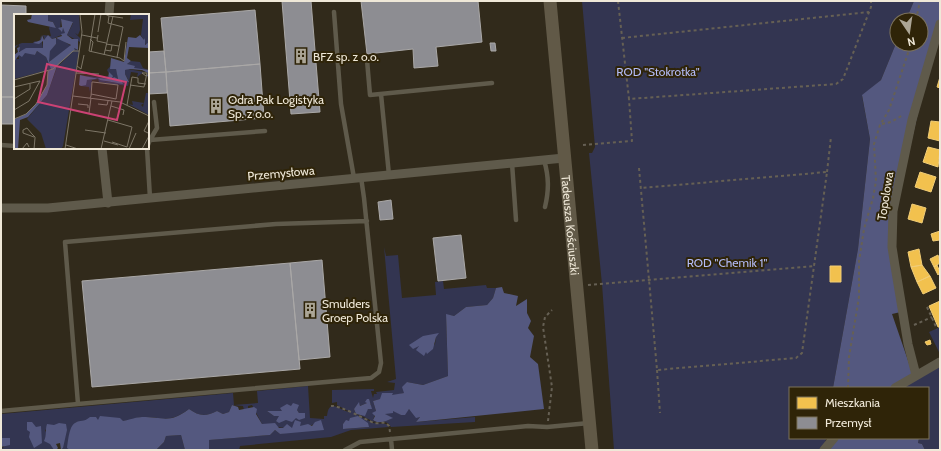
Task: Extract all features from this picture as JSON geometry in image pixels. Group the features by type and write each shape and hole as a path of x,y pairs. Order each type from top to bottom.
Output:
{"main road":[{"name":"Tadeusza Kościuszki","path":"550,1 592,450"}],"street":[{"path":"109,14 110,1"},
{"name":"Topolowa","path":"916,375 908,344 894,259 893,211 912,120 940,24"},
{"path":"102,149 108,203"},
{"name":"Przemysłowa","path":"1,208 48,208 108,203 357,177 564,158"},
{"path":"896,387 940,362"},
{"path":"824,450 833,439"}],"lane":[{"path":"1,411 371,378 379,372 381,363 367,221 341,104 334,12"},
{"path":"367,60 370,95 492,83"},
{"path":"381,94 389,174"},
{"path":"149,142 157,128 154,102"},
{"path":"149,142 265,131"},
{"path":"1,145 14,146"},
{"path":"147,149 150,198"},
{"path":"544,160 548,174 548,193 545,207"},
{"path":"512,163 516,220"},
{"path":"78,404 65,242 276,224 367,221"},
{"path":"346,450 360,442 528,426 547,427 589,423"},
{"path":"391,439 392,450"}],"path":[{"path":"582,145 632,140 618,1"},
{"path":"629,99 836,84 843,79 869,12 871,1"},
{"path":"918,12 920,1"},
{"path":"622,38 869,12"},
{"path":"848,387 849,357 859,297 859,261 864,228 873,198 876,181 874,144 880,124 889,110 908,52"},
{"path":"880,124 891,122 904,113"},
{"path":"657,370 796,358 802,353 831,137"},
{"path":"639,168 660,413"},
{"path":"641,188 827,172"},
{"path":"576,286 814,266"},
{"path":"927,307 937,329"},
{"path":"547,427 552,387 544,322 552,310"},
{"path":"916,324 932,317"},
{"path":"331,406 338,406 344,411 375,423 386,423 389,426 391,439"}],"green space":[{"path":"582,1 914,1 909,12 889,12 889,52 892,52 881,80 862,96 870,139 858,249 833,387 789,387 789,439 826,439 822,450 614,450 602,284 589,153 592,153 595,147"},
{"path":"384,247 386,256 398,255 402,298 436,295 435,282 443,281 444,289 486,285 487,288 496,288 493,298 487,305 466,307 454,316 446,315 448,376 423,385 407,382 404,393 373,401 376,411 373,420 376,423 360,415 371,407 371,404 367,403 360,406 359,403 354,409 356,414 352,412 373,423 386,424 389,427 351,430 331,437 240,446 239,450 209,450 208,440 270,435 275,430 280,434 321,424 321,421 299,428 269,426 262,424 252,405 248,406 248,409 244,410 243,406 232,405 229,412 223,414 217,411 202,415 189,409 175,417 165,419 141,417 128,421 117,422 76,422 70,450 61,450 63,448 55,425 45,430 54,450 1,450 1,447 3,448 10,438 1,438 1,414 233,393 234,405 258,403 257,391 308,386 310,418 324,419 324,416 327,416 330,407 333,406 350,412 337,405 337,402 332,403 332,390 374,389 374,391 371,391 373,398 374,394 377,394 376,392 394,390 395,383 387,382 396,379","holes":["436,337 435,344 426,351 419,345","291,406 299,413 305,413 286,420 276,421 280,416 274,416 267,411 283,411","346,421 369,427 343,429 343,424"]},
{"path":"940,327 940,351 939,352 929,332"},
{"path":"940,366 940,450 925,450 922,444 918,443 919,439 929,439 929,387 903,387"},
{"path":"409,409 420,417 416,422 475,417 475,422 391,427 388,423 384,422 392,418 384,414 393,410 401,415"},
{"path":"181,435 185,450 156,450 164,442 166,436"}],"shaded area":[{"path":"914,1 940,1 940,24 935,39 892,226 905,311 892,314 913,375 895,387 833,387 858,249 870,139 862,95 881,80 892,52 929,52 929,12 909,12"},
{"path":"502,287 504,293 518,296 516,306 527,299 527,313 531,321 528,328 534,336 530,357 538,364 544,409 416,422 420,417 416,418 409,409 405,415 401,415 393,411 393,413 385,414 393,418 380,422 373,420 375,416 372,413 376,411 373,401 380,399 382,393 393,393 392,395 404,393 402,387 407,382 423,385 448,376 446,314 454,316 466,307 487,305 493,298 496,288"},
{"path":"439,333 436,337 433,349 427,354 426,352 424,356 416,350 419,346 413,349 409,345 423,336"},
{"path":"369,399 372,409 368,409 365,416 356,414 354,409 359,402 360,406 367,403 365,402"},
{"path":"293,403 299,405 297,410 299,413 305,413 305,418 299,420 296,418 292,422 286,420 279,423 276,421 279,416 274,416 267,411 282,411 280,408 287,404 291,406"},
{"path":"232,405 238,407 239,410 254,407 257,409 256,414 262,424 275,423 279,428 283,428 287,424 292,428 295,420 301,422 300,426 308,424 312,426 315,422 321,420 324,430 280,434 275,430 270,435 209,440 209,450 185,450 181,435 166,436 164,442 156,450 70,450 67,448 71,427 77,422 86,420 90,417 96,417 98,420 100,416 120,418 123,421 137,417 166,419 176,417 189,409 202,415 217,411 223,414 229,412"},
{"path":"358,416 368,423 369,427 343,429 343,424 346,420 349,421 350,418"},
{"path":"27,422 32,422 36,427 41,426 42,443 34,448 29,437 30,432 27,430"},
{"path":"59,423 66,424 67,430 63,448 61,450 60,443 56,444 58,448 54,450 50,444 44,441 46,426 47,424 54,425"},
{"path":"1,438 10,438 10,445 1,447"},
{"path":"835,439 919,439 918,443 922,444 925,450 826,450"}],"building: Mieszkania":[{"path":"940,77 940,88 937,87"},
{"path":"931,121 940,122 940,141 928,138"},
{"path":"928,147 940,150 938,167 923,162"},
{"path":"920,172 936,177 931,192 915,187"},
{"path":"912,204 926,208 922,223 908,219"},
{"path":"940,231 940,240 933,241 931,234"},
{"path":"919,249 922,265 911,267 908,252"},
{"path":"938,255 940,263 934,267 930,259"},
{"path":"922,265 930,276 917,282 911,267"},
{"path":"937,265 940,272 938,275 934,267"},
{"path":"830,266 841,266 841,282 830,282"},
{"path":"930,276 936,288 923,294 917,282"},
{"path":"940,301 940,327 938,327 929,306"},
{"path":"930,340 931,344 927,345 925,342"}],"building: Przemysł":[{"name":"BFZ sp. z o.o.","path":"282,1 311,1 320,112 291,114"},
{"path":"361,1 478,1 482,42 436,47 438,66 414,68 413,49 367,54"},
{"path":"1,5 26,6 26,14 14,14 14,97 1,97"},
{"path":"255,10 260,64 166,72 161,18"},
{"path":"490,43 495,43 496,51 491,51"},
{"path":"164,51 166,72 149,73 149,52"},
{"name":"Odra Pak Logistyka Sp. z o.o.","path":"260,64 264,118 170,126 166,72"},
{"path":"166,72 167,93 149,94 149,73"},
{"path":"1,97 14,97 14,124 1,124"},
{"path":"391,200 393,219 380,220 378,202"},
{"path":"461,235 466,278 438,281 433,238"},
{"name":"Smulders Groep Polska","path":"322,260 330,357 299,360 290,263"},
{"path":"290,263 300,369 92,387 82,281"}],"place":[{"name":"BFZ sp. z o.o.","path":"301,56"},
{"name":"Odra Pak Logistyka Sp. z o.o.","path":"216,106"},
{"name":"Smulders Groep Polska","path":"310,310"}],"park label":[{"name":"ROD \"Stokrotka\"","path":"658,71"},
{"name":"ROD \"Chemik 1\"","path":"727,262"}]}
